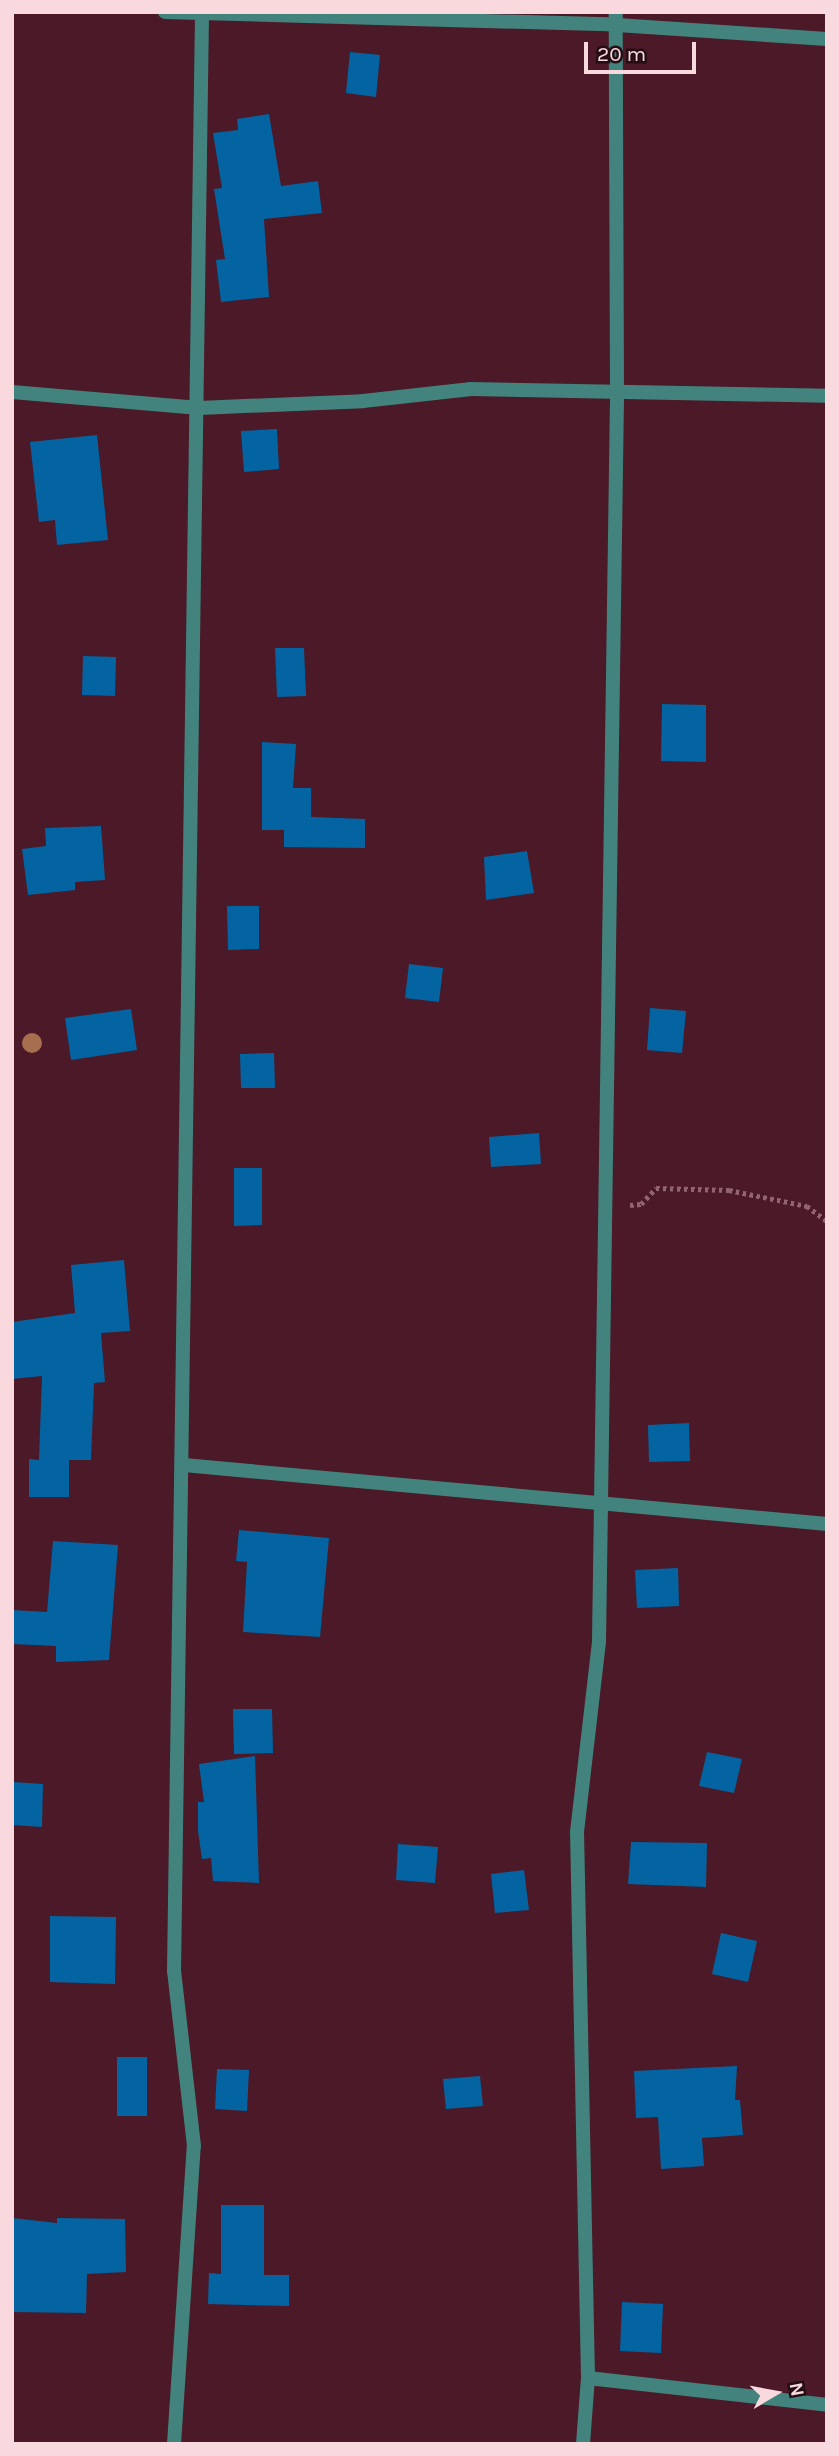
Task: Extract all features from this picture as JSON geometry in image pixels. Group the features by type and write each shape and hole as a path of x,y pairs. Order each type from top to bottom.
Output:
{"street":[{"path":"165,12 616,19 827,38"},
{"path":"174,2444 194,2146 174,1971 184,1465 202,14"},
{"path":"583,2444 588,2378 577,1832 599,1641 617,391 616,19"},
{"path":"12,393 199,408 363,401 471,390 827,396"},
{"path":"184,1465 600,1506 827,1524"},
{"path":"588,2378 827,2405"}],"path":[{"path":"605,1206 641,1204 656,1188 729,1190 807,1206 827,1221"}],"building":[{"path":"350,52 380,55 376,97 346,93"},
{"path":"269,114 281,186 318,181 322,213 264,219 269,297 221,302 216,260 225,259 214,189 222,188 213,133 238,130 237,119"},
{"path":"277,429 279,469 244,472 241,431"},
{"path":"97,435 108,540 57,545 55,520 39,522 30,442"},
{"path":"275,648 304,648 306,696 277,697"},
{"path":"83,656 116,657 115,696 82,695"},
{"path":"662,704 706,705 706,762 661,761"},
{"path":"262,742 296,744 293,788 311,788 311,817 365,819 365,848 284,847 284,830 262,830"},
{"path":"101,826 105,880 75,882 75,890 28,895 22,849 46,846 45,828"},
{"path":"527,851 534,893 486,900 484,857"},
{"path":"227,906 259,906 259,949 228,950"},
{"path":"409,964 443,968 439,1002 405,998"},
{"path":"650,1008 686,1011 682,1053 647,1050"},
{"path":"131,1009 137,1050 71,1060 65,1018"},
{"path":"274,1053 275,1088 241,1088 240,1054"},
{"path":"539,1133 541,1164 491,1167 489,1137"},
{"path":"234,1168 262,1168 262,1225 234,1226"},
{"path":"124,1260 130,1331 101,1333 105,1382 94,1383 91,1460 69,1460 69,1497 29,1497 29,1459 39,1460 42,1376 12,1379 12,1322 75,1313 71,1265"},
{"path":"689,1423 690,1461 649,1462 648,1425"},
{"path":"239,1530 329,1538 320,1637 243,1632 247,1562 236,1561"},
{"path":"53,1541 118,1545 109,1660 56,1662 56,1646 12,1644 12,1610 47,1612"},
{"path":"678,1568 679,1606 637,1608 635,1570"},
{"path":"233,1709 272,1709 273,1753 234,1754"},
{"path":"707,1752 742,1759 734,1793 699,1786"},
{"path":"255,1756 259,1883 213,1881 211,1858 202,1859 198,1831 198,1802 204,1802 199,1764"},
{"path":"13,1782 43,1784 42,1827 12,1825"},
{"path":"631,1842 707,1843 706,1887 628,1884"},
{"path":"398,1844 438,1847 435,1883 396,1880"},
{"path":"524,1870 529,1910 495,1913 491,1874"},
{"path":"50,1916 116,1917 115,1984 50,1982"},
{"path":"721,1933 757,1941 748,1982 712,1974"},
{"path":"117,2057 147,2057 147,2116 117,2116"},
{"path":"737,2066 735,2100 740,2100 743,2135 702,2138 704,2166 661,2169 658,2117 636,2118 634,2071"},
{"path":"217,2069 249,2070 247,2111 215,2109"},
{"path":"480,2076 483,2106 446,2109 443,2079"},
{"path":"221,2205 264,2205 264,2275 289,2275 289,2306 208,2304 209,2273 221,2274"},
{"path":"12,2218 57,2223 57,2218 125,2219 126,2272 87,2274 86,2313 12,2312"},
{"path":"622,2302 663,2304 661,2353 620,2351"}]}
